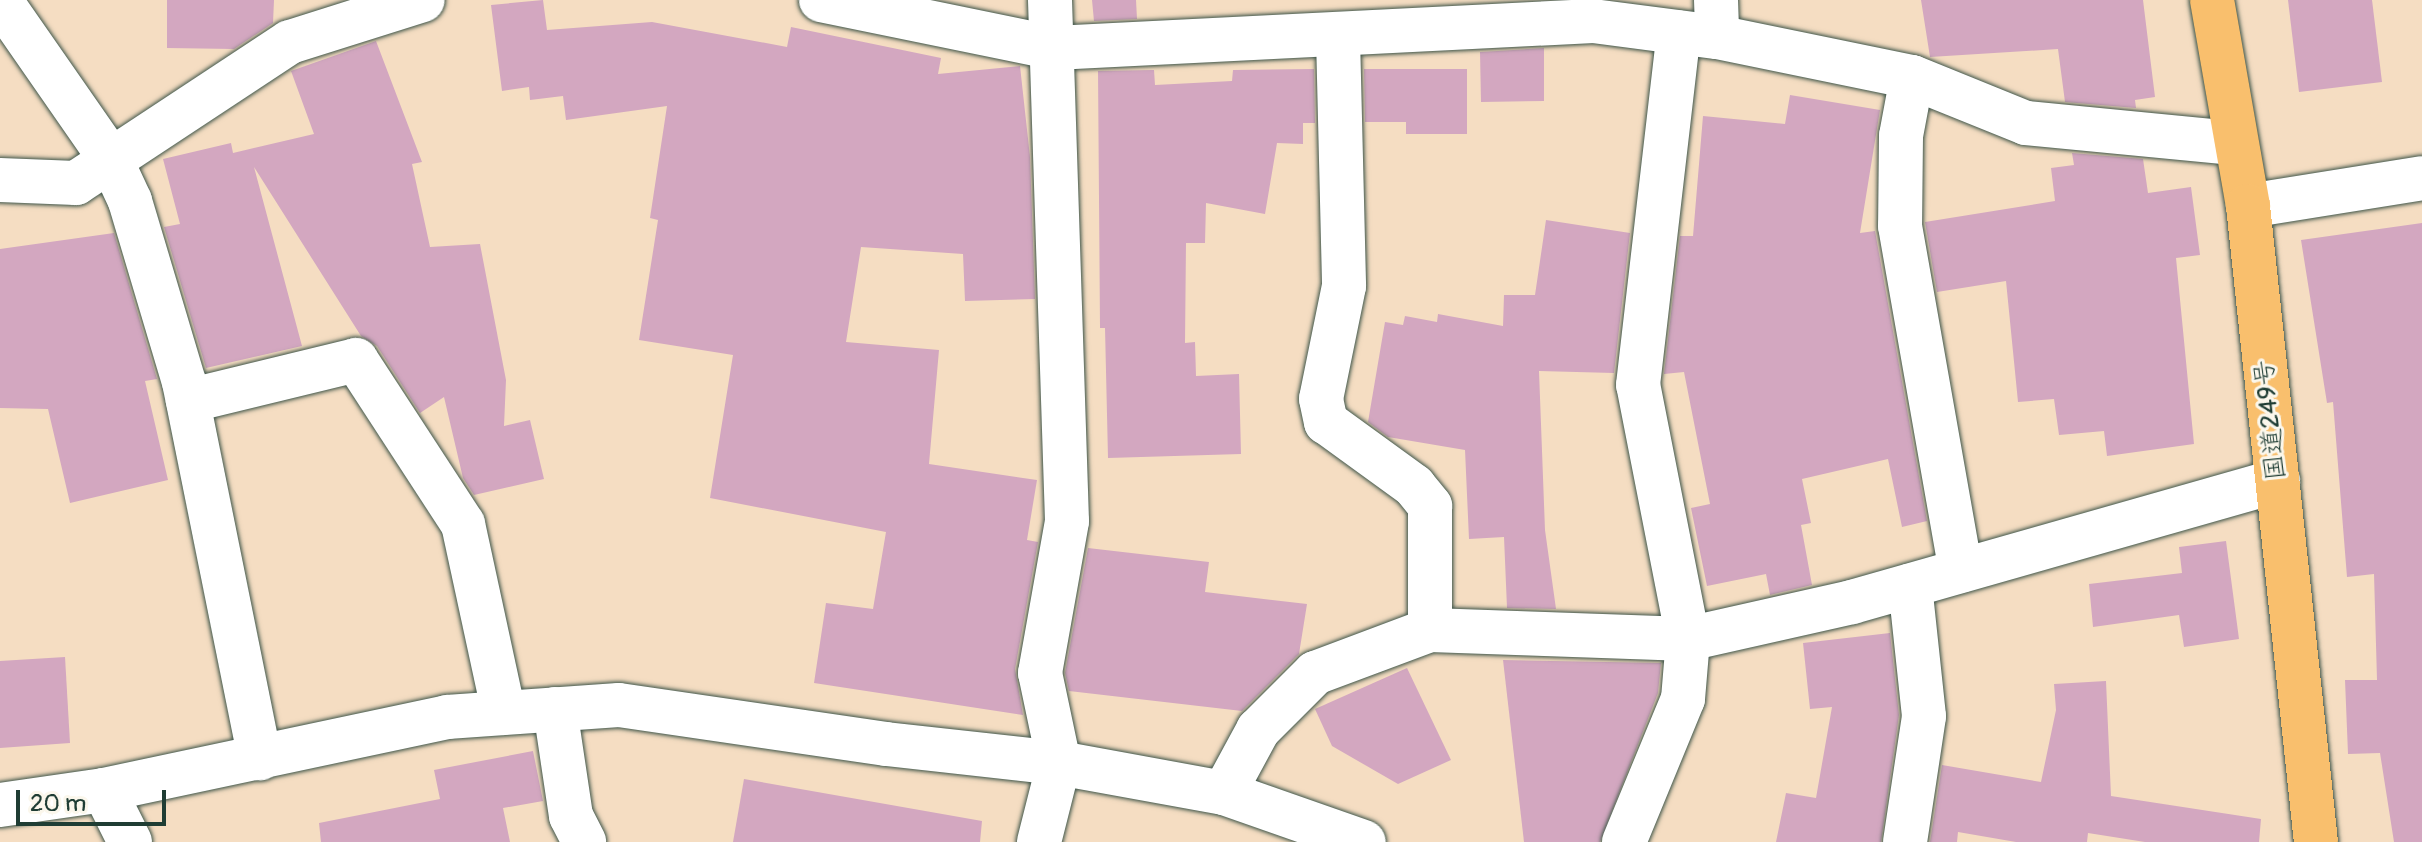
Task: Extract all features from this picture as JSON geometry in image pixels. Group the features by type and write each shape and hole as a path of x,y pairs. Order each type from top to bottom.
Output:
{"highway":[{"name":"国道249号","path":"2212,0 2234,143 2248,206 2316,842"}],"street":[{"path":"0,0 111,160 130,201 188,401 260,758"},
{"path":"821,0 906,9 1054,48 1338,37 1394,17 1704,23 1912,77 2026,123 2234,143"},
{"path":"1039,842 1059,763 1040,673 1067,521 1054,48 1050,0"},
{"path":"0,180 76,183 290,42 414,1"},
{"path":"1624,842 1683,699 1688,639 1638,385 1704,23"},
{"path":"1338,37 1344,286 1321,399 1326,422 1414,486 1430,506 1430,630"},
{"path":"1912,77 1901,136 1900,226 1961,571"},
{"path":"2248,206 2422,178"},
{"path":"188,401 356,360 463,524 504,713"},
{"path":"1224,793 1258,730 1315,673 1430,630 1688,639 1910,586 2278,481"},
{"path":"1905,842 1924,716 1910,586"},
{"path":"0,805 104,790 447,717 619,705 886,744 1059,763 1224,793 1364,842"},
{"path":"555,709 571,816 584,842"},
{"path":"104,790 130,842"}],"building":[{"path":"167,0 274,0 273,23 234,49 167,48"},
{"path":"543,0 547,30 652,22 787,47 791,27 941,58 938,74 1020,66 1030,157 1035,299 965,301 963,254 861,247 846,342 939,350 929,464 1037,480 1027,540 1038,542 1015,669 1023,715 814,683 826,603 873,609 886,532 710,498 733,355 639,340 658,220 650,218 667,106 566,120 563,96 530,100 529,87 502,91 491,5"},
{"path":"1092,0 1136,0 1137,19 1094,21"},
{"path":"1921,0 2143,0 2155,97 2135,100 2136,108 2065,102 2058,49 1930,57"},
{"path":"2288,0 2372,0 2382,82 2299,92"},
{"path":"376,41 422,162 412,164 430,247 480,244 506,380 504,426 530,420 544,479 474,495 463,478 444,397 420,413 377,346 361,336 254,167 302,346 206,368 164,227 180,224 163,159 231,143 233,153 314,134 291,71"},
{"path":"1544,48 1544,101 1481,102 1480,52"},
{"path":"1314,69 1315,123 1303,123 1303,144 1277,143 1265,214 1206,203 1205,243 1186,243 1185,343 1195,342 1196,376 1239,374 1241,454 1108,458 1105,328 1100,328 1098,71 1154,70 1155,85 1232,81 1233,70"},
{"path":"1364,69 1467,69 1467,134 1406,134 1406,122 1365,122"},
{"path":"1790,95 1880,110 1860,233 1875,231 1927,521 1902,527 1888,459 1802,479 1811,523 1801,525 1812,585 1770,595 1766,574 1707,586 1691,508 1710,504 1684,372 1664,374 1680,236 1693,236 1703,116 1785,124"},
{"path":"2072,153 2143,159 2148,193 2191,187 2200,255 2176,258 2194,444 2107,456 2104,431 2059,435 2054,399 2018,402 2006,281 1937,292 1925,222 2055,201 2051,168 2074,165"},
{"path":"1546,220 1630,233 1614,373 1539,371 1545,530 1556,609 1507,608 1504,537 1469,539 1465,450 1388,437 1368,422 1385,322 1403,325 1405,316 1437,322 1438,314 1503,326 1504,295 1535,295"},
{"path":"2422,223 2422,842 2394,842 2380,753 2348,754 2345,680 2377,680 2374,574 2347,577 2333,402 2327,403 2301,240"},
{"path":"114,233 157,379 145,381 168,480 70,503 48,409 0,408 0,249"},
{"path":"2226,541 2239,639 2184,647 2179,615 2093,627 2089,584 2182,573 2179,547"},
{"path":"1088,548 1209,562 1205,592 1307,604 1299,654 1242,711 1069,691 1065,673"},
{"path":"1890,633 1899,715 1881,842 1776,842 1786,793 1816,798 1832,707 1810,709 1803,643"},
{"path":"65,657 70,743 0,748 0,661"},
{"path":"1503,660 1661,663 1658,693 1600,842 1524,842"},
{"path":"1407,668 1451,760 1398,784 1332,746 1315,709"},
{"path":"2106,681 2111,796 2261,819 2259,842 2145,842 2088,833 2087,842 2016,842 1958,832 1957,842 1930,842 1942,765 2041,782 2056,710 2054,684"},
{"path":"533,751 543,801 503,808 510,842 321,842 319,823 440,799 434,770"},
{"path":"744,779 982,821 980,842 733,842"}]}
